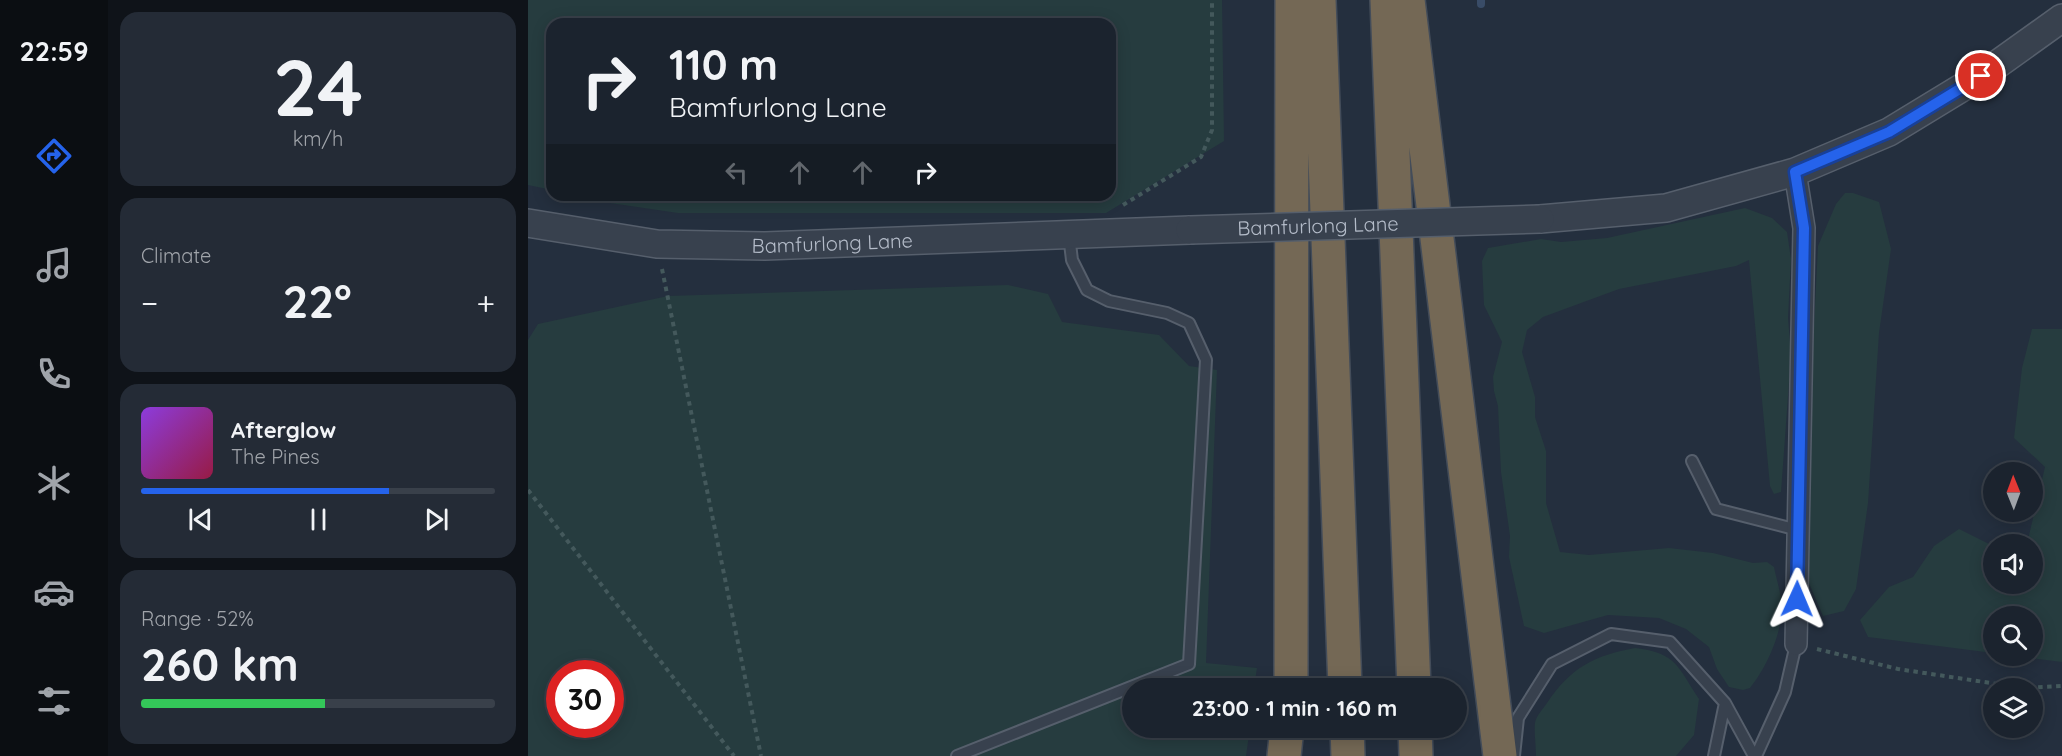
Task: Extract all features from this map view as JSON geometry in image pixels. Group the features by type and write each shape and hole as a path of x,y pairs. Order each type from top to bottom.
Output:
{"highway":[{"path":"1291,678 1292,0"},
{"path":"1319,0 1345,678"},
{"path":"1387,0 1414,678"},
{"path":"1408,0 1500,756"},
{"path":"1284,756 1286,738"},
{"path":"1347,738 1348,756"},
{"path":"1415,738 1416,756"}],"street":[{"name":"Bamfurlong Lane","path":"529,226 657,244 765,246 1540,219 1666,208 1795,172 1889,132 1981,76 2062,18"},
{"path":"1795,172 1804,228 1796,644"}],"lane":[{"path":"957,756 1189,664 1206,360 1189,322 1167,313 1109,301 1087,290 1072,260 1069,234"},
{"path":"1692,461 1716,509 1798,530"},
{"path":"1514,756 1518,718 1552,664 1611,634 1670,642 1725,703 1755,756"},
{"path":"1755,756 1785,692 1796,644"},
{"path":"1714,756 1725,703"}],"path":[{"path":"1113,233 1114,211 1201,157 1208,143 1212,130 1212,0"},
{"path":"657,244 761,756"},
{"path":"528,490 734,756"},
{"path":"1796,644 1898,669 2024,688 2062,686"}],"green space":[{"path":"528,0 1222,0 1224,141 1106,213 678,213 601,201 1116,201 1116,18 546,18 546,189 528,185"},
{"path":"1845,193 1853,193 1879,202 1891,249 1879,333 1868,503 1856,589 1844,611 1823,616 1802,567 1818,246 1836,204"},
{"path":"1745,208 1772,218 1787,232 1791,259 1788,318 1791,355 1781,492 1774,494 1770,486 1749,260 1736,266 1619,289 1543,317 1527,330 1522,352 1535,397 1535,417 1546,451 1546,503 1560,552 1589,555 1669,548 1713,553 1753,563 1767,562 1774,567 1782,611 1777,635 1756,679 1750,688 1743,690 1729,687 1717,669 1709,647 1686,629 1659,618 1608,615 1544,633 1524,626 1509,557 1510,536 1501,472 1498,406 1494,391 1493,377 1502,342 1484,305 1482,261 1488,248 1541,239 1561,242 1607,238"},
{"path":"1008,285 1048,294 1062,322 1159,335 1189,366 1217,370 1206,663 1257,668 1256,678 1122,678 1122,738 1249,738 1246,756 528,756 528,340 538,324 668,296"},
{"path":"2032,329 2062,329 2062,662 2043,660 2043,606 1983,606 1983,652 1868,637 1860,620 1889,587 1913,577 1934,546 1959,529 1983,541 1983,594 2043,594 2043,534 2029,534 2032,522 2043,522 2045,467 2043,462 2040,462 2014,438 2022,368"},
{"path":"1635,648 1660,653 1668,658 1680,670 1699,699 1694,735 1676,756 1536,756 1536,720 1565,681 1574,672 1596,659"}],"route":[{"path":"1797,599 1804,228 1795,172 1889,132 1981,76"}]}
